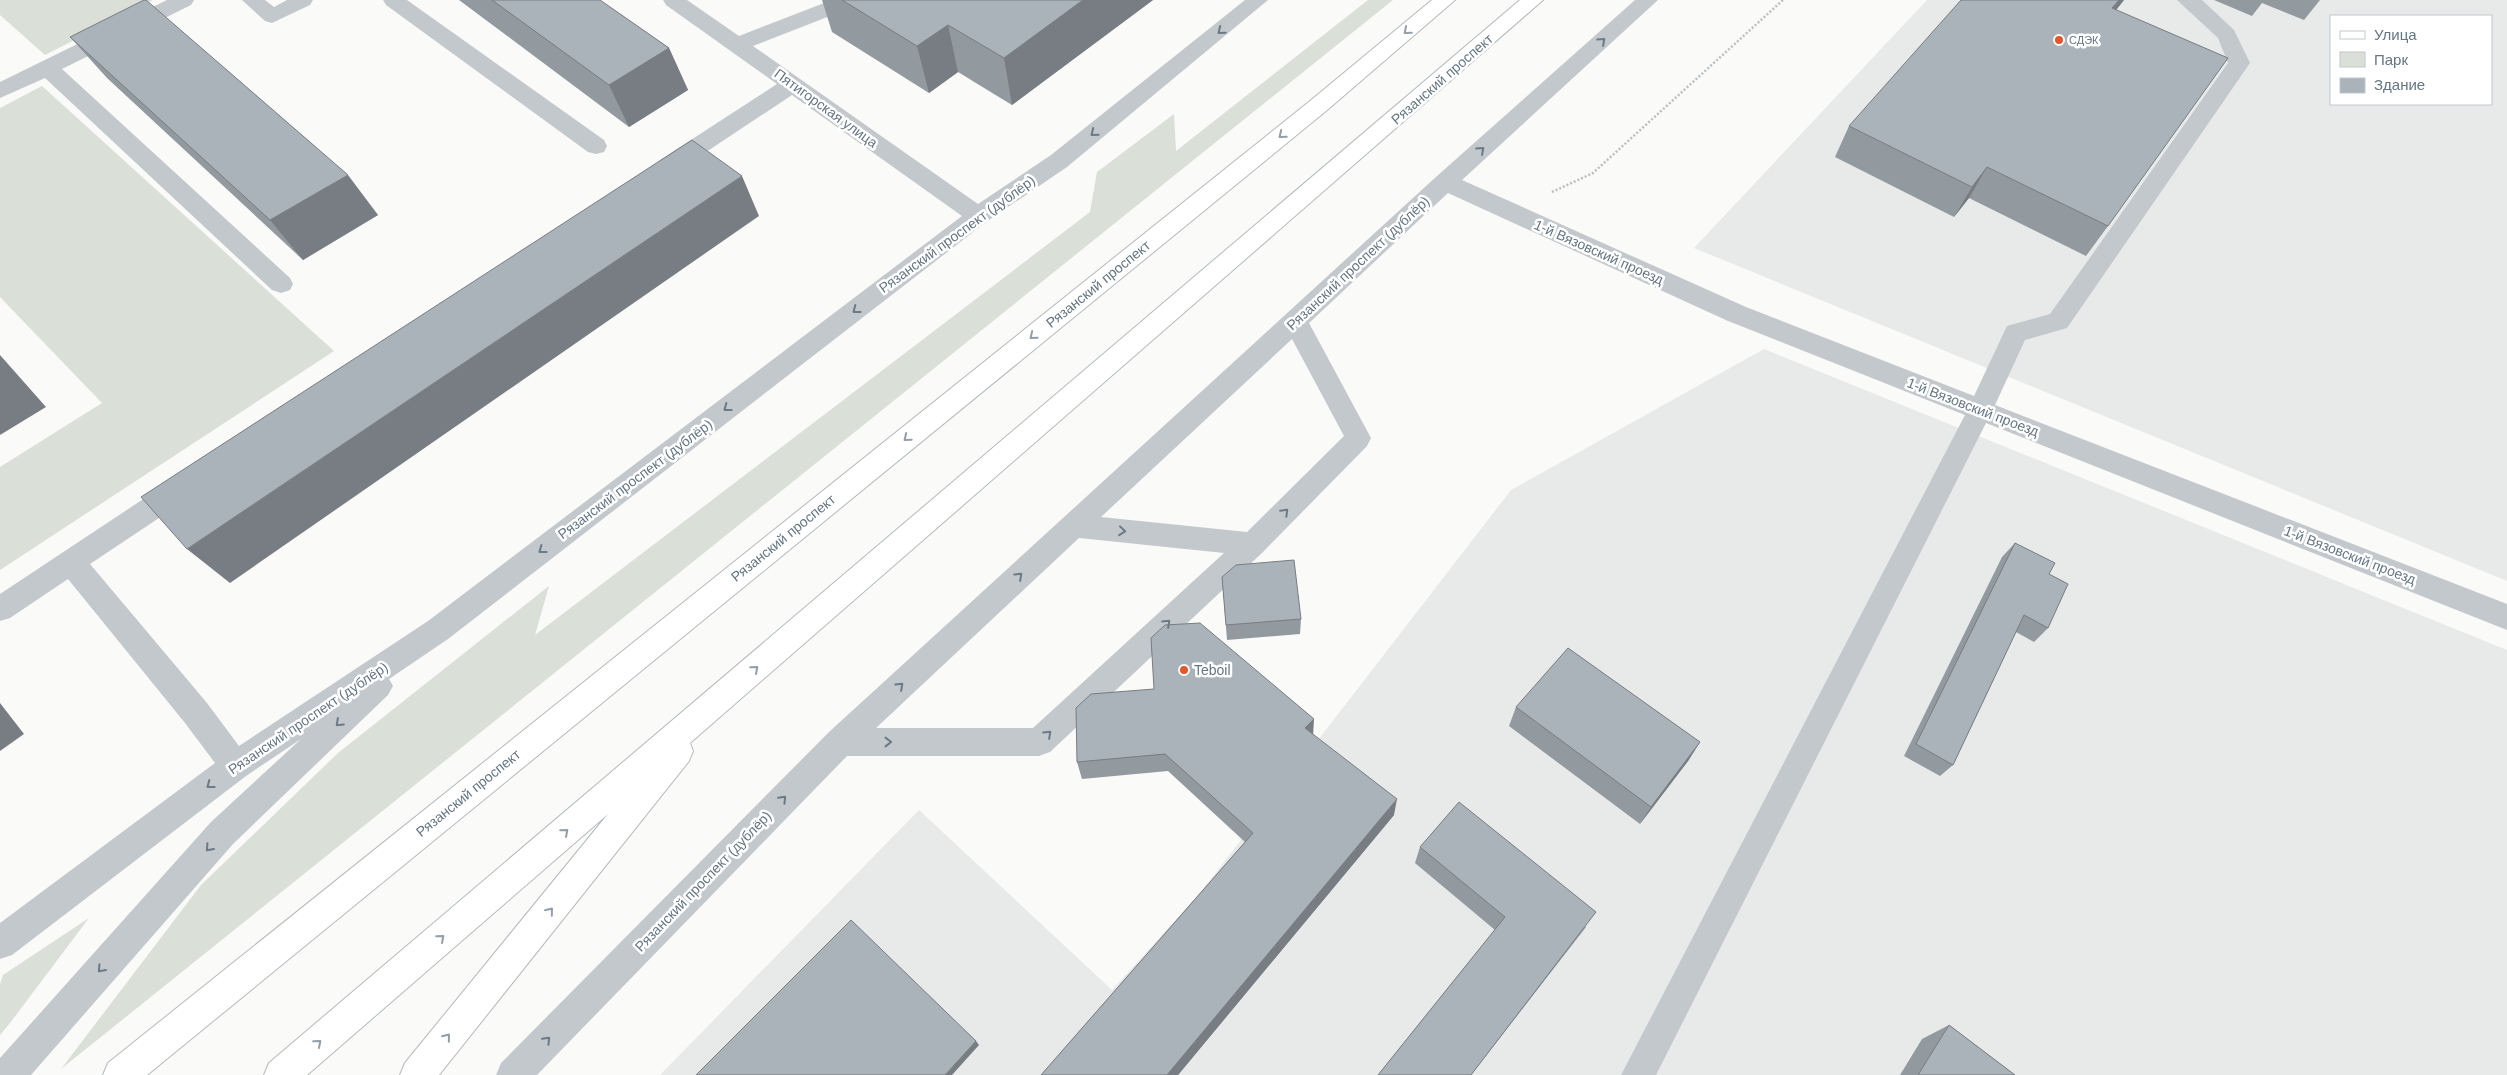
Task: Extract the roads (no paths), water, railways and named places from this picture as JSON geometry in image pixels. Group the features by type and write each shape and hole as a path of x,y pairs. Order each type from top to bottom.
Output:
{"main road":[{"name":"Рязанский проспект","path":"120,1075 1310,112 1445,0"},
{"name":"Рязанский проспект","path":"281,1075 1533,0"},
{"path":"417,1075 722,698"}],"street":[{"path":"0,91 184,0"},
{"path":"252,0 272,16 303,0"},
{"path":"393,0 596,146"},
{"path":"736,45 851,0"},
{"name":"Рязанский проспект (дублёр)","path":"0,943 235,766 438,630 978,216 1059,161 1258,0"},
{"name":"Рязанский проспект (дублёр)","path":"513,1075 840,742 1445,182 1648,0"},
{"path":"1638,1075 1980,410 2016,333 2058,321 2239,63 2227,35 2193,3 2187,0"},
{"name":"Пятигорская улица","path":"690,4 736,45 978,216"},
{"path":"47,68 281,284"},
{"path":"651,177 792,84"},
{"name":"1-й Вязовский проезд","path":"1445,182 1737,314 2507,617"},
{"path":"840,742 1039,742 1253,544 1358,438 1295,321"},
{"path":"0,609 203,474"},
{"path":"1073,526 1253,544"},
{"path":"71,562 196,713 235,766"},
{"path":"8,1075 222,833 438,630"}],"place":[{"name":"СДЭК","path":"2059,40"},
{"name":"Teboil","path":"1184,670"}]}
